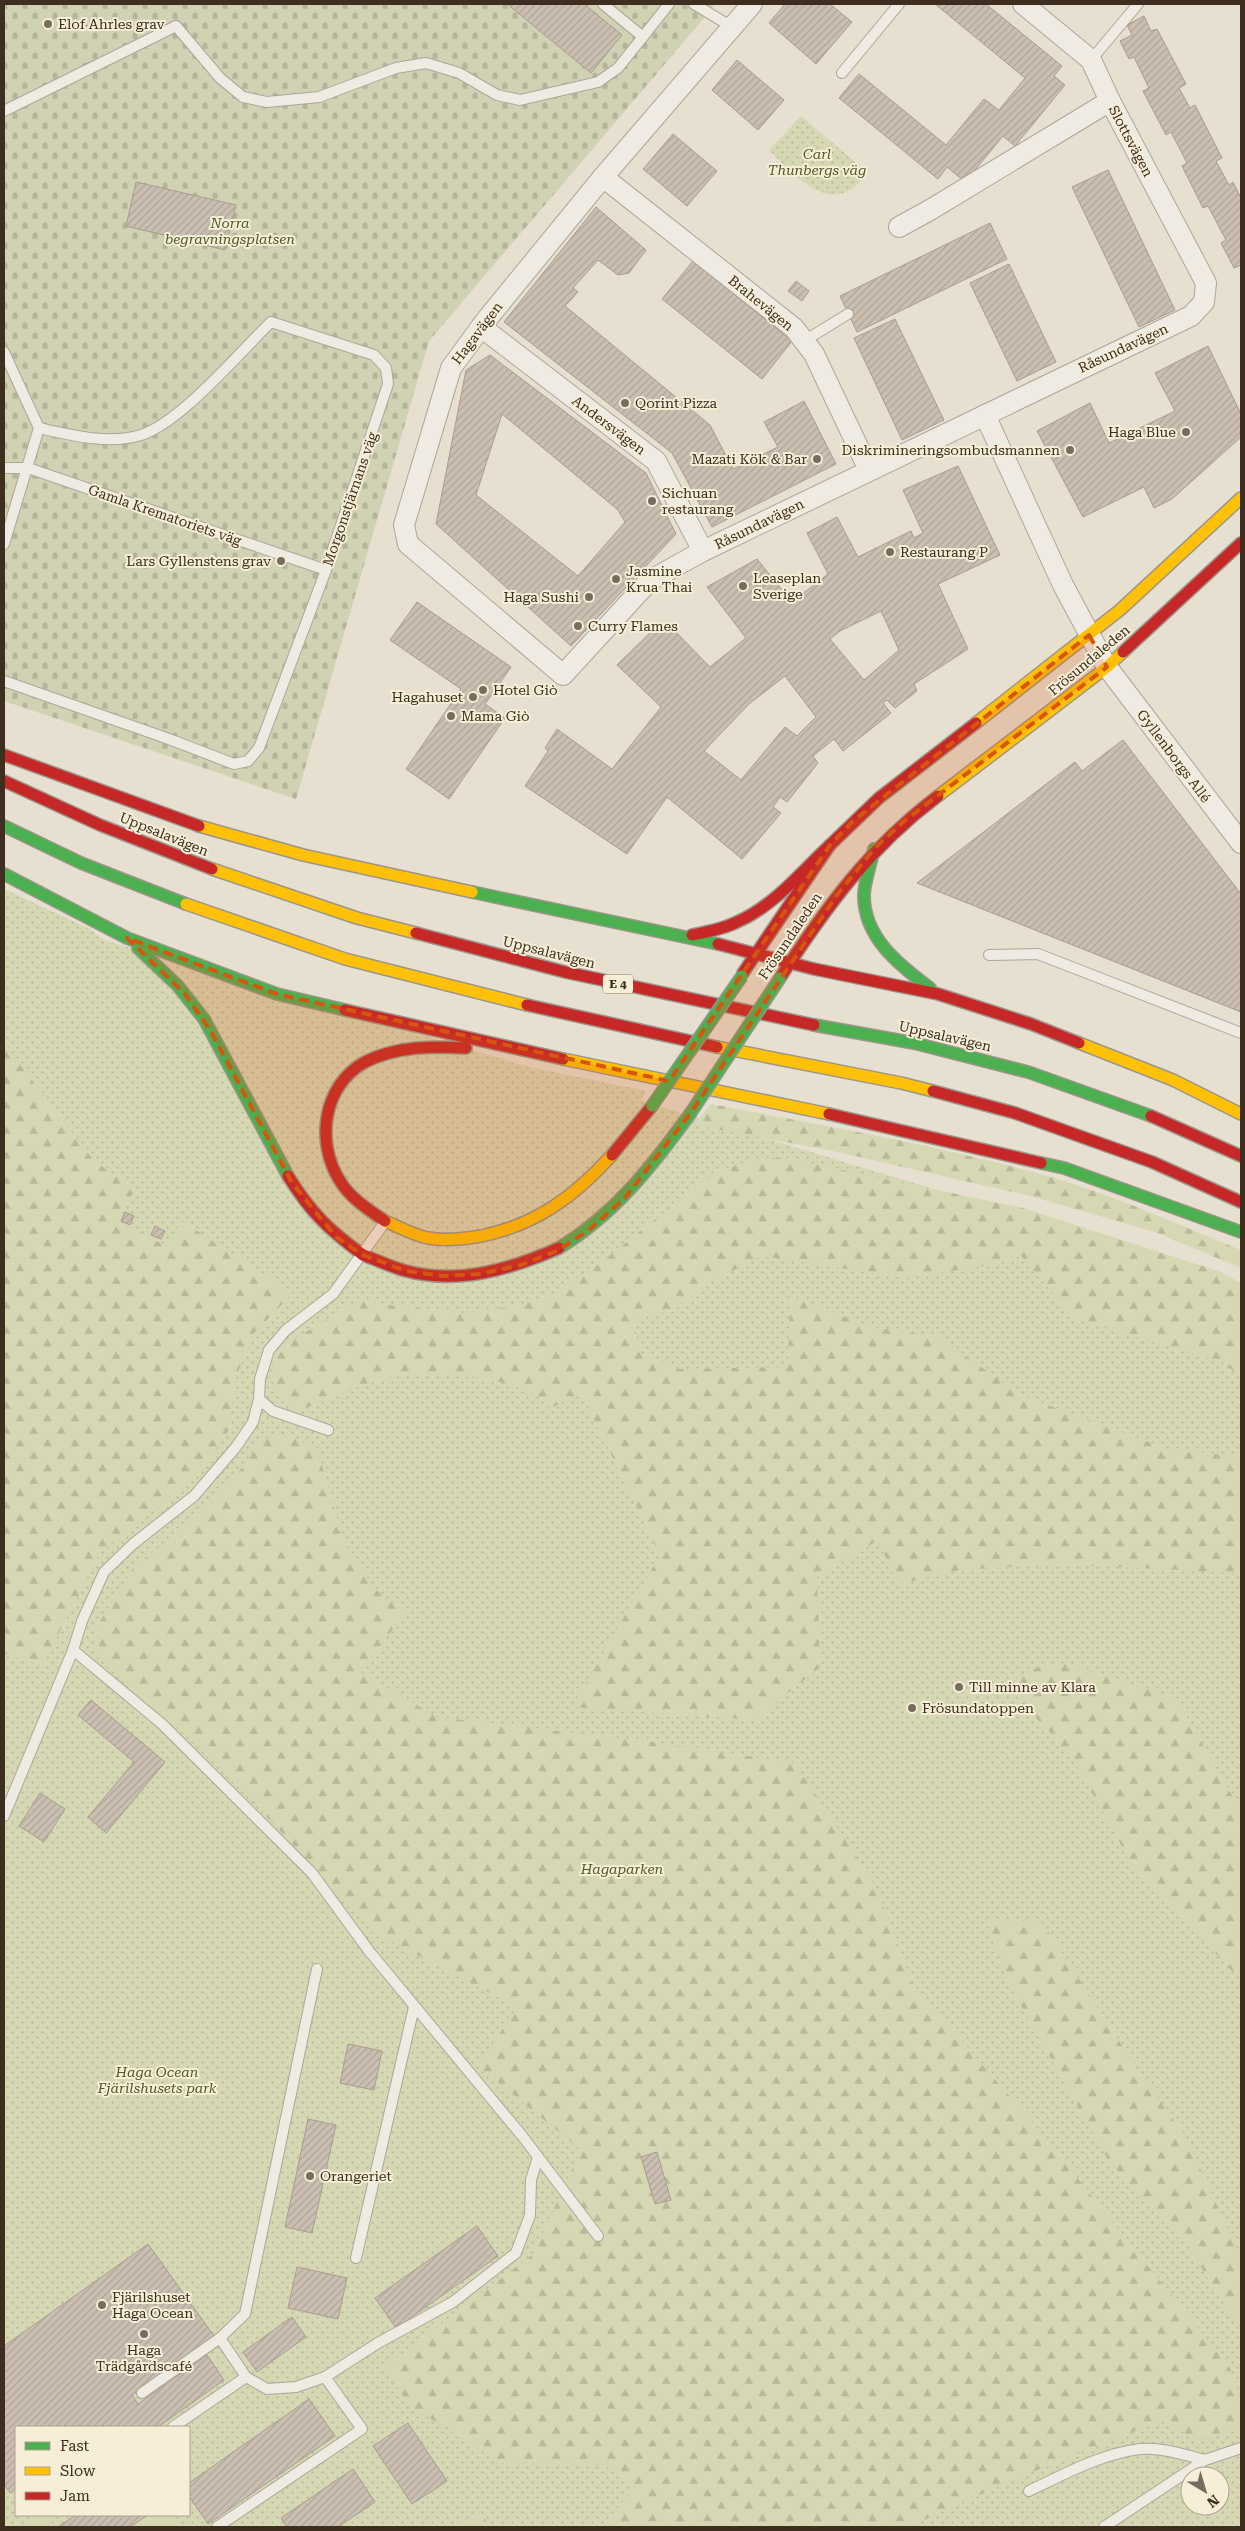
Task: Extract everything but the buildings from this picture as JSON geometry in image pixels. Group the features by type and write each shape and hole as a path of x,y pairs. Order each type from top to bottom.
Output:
{"main road":[{"name":"Frösundaleden","path":"539,1054 447,1047 387,1052 363,1062 341,1081 328,1111 325,1126 328,1154 339,1181 359,1203 385,1221 426,1237 464,1238 490,1235 530,1222 572,1196 607,1164 652,1106 830,846 879,798 1089,635 1150,583 1241,498"},
{"name":"Frösundaleden","path":"128,938 158,964 185,994 210,1030 292,1183 316,1216 336,1236 363,1255 406,1271 443,1276 480,1274 521,1265 557,1251 589,1230 625,1198 658,1159 690,1114 790,962 837,895 874,849 903,822 1107,667 1241,543"},
{"path":"4,755 178,820 303,855 565,913 687,936 790,962 938,994 1040,1027 1173,1080 1241,1114"},
{"name":"Uppsalavägen","path":"4,781 100,825 214,870 357,918 565,972 773,1018 914,1043 1028,1072 1169,1123 1241,1156"},
{"path":"4,826 81,863 198,909 345,959 554,1012 756,1056 901,1083 1015,1113 1152,1162 1241,1202"},
{"path":"687,936 722,928 743,920 763,907 830,846"},
{"path":"874,849 864,895 866,915 874,935 902,967 938,994"},
{"path":"4,874 128,938 277,994 539,1054 835,1115 1064,1168 1241,1232"}],"street":[{"name":"Hagavägen","path":"563,675 408,544 404,524 451,368 481,327 603,177 752,4"},
{"name":"Slottsvägen","path":"1023,4 1091,60 1110,101 1206,283 1204,302"},
{"path":"899,227 1110,101"},
{"name":"Brahevägen","path":"603,177 799,335 814,354 869,470"},
{"name":"Råsundavägen","path":"563,675 649,581 703,551 1191,316 1204,302"},
{"name":"Andersvägen","path":"481,327 656,462 703,551"},
{"path":"985,415 1063,586 1107,667"},
{"name":"Gyllenborgs Allé","path":"1107,667 1241,843"}],"lane":[{"path":"603,4 643,36"},
{"path":"4,112 176,26 220,78 243,97 267,102 319,97 396,68 426,63 459,73 497,95 520,100 598,82 618,68 669,4"},
{"path":"694,4 732,27"},
{"path":"842,73 899,4"},
{"path":"1091,60 1138,4"},
{"path":"799,335 848,314"},
{"name":"Morgonstjärnans väg","path":"4,681 234,764 248,761 259,748 326,570 388,384 386,368 374,355 271,322 177,416 142,435 111,439 69,435 38,428"},
{"path":"4,352 38,428 28,468 4,544"},
{"name":"Gamla Krematoriets väg","path":"4,468 28,468 326,570"},
{"path":"989,955 1038,954 1241,1034"},
{"path":"4,1816 73,1650 82,1621 104,1572 133,1544 194,1496 236,1447 253,1422 259,1399 260,1379 269,1350 286,1330 333,1294 363,1255 385,1221"},
{"path":"259,1399 273,1411 328,1430"},
{"path":"73,1650 162,1724 312,1873 369,1951 538,2157 598,2236"},
{"path":"142,2393 220,2338 246,2314 317,1969"},
{"path":"356,2258 414,2007"},
{"path":"220,2338 246,2377 267,2389 296,2387 325,2377 378,2343 453,2302 516,2253 530,2215 531,2180 538,2157"},
{"path":"174,2426 246,2377"},
{"path":"217,2527 362,2429 325,2377"},
{"path":"1104,2527 1205,2460 1241,2448"},
{"path":"1029,2491 1093,2461 1142,2449 1179,2453 1205,2460"}],"highlighted area":[{"path":"1089,635 1107,667 903,822 874,849 837,895 690,1114 625,1198 589,1230 557,1251 521,1265 480,1274 443,1276 406,1271 363,1255 336,1237 292,1183 210,1030 185,994 127,938 277,994 669,1081 830,845 852,822"}],"green space":[{"name":"Norra begravningsplatsen","path":"4,4 716,4 429,341 296,799 4,701"},
{"name":"Carl Thunbergs väg","path":"801,116 867,172 855,187 842,193 829,194 816,190 791,172 769,150"},
{"name":"Hagaparken","path":"4,889 90,929 104,940 529,1067 647,1091 641,1101 944,1192 1241,1311 1241,2527 4,2527"},
{"path":"4,1043 94,1161 135,1189 117,1222 167,1246 182,1221 293,1293 254,1333 236,1377 229,1430 203,1468 178,1494 137,1522 100,1553 42,1666 4,1653"},
{"path":"711,1104 967,1155 1051,1177 1123,1202 1241,1250 1241,1268 1155,1232 1030,1196 833,1151 694,1125"},
{"path":"758,1158 786,1158 1023,1208 1221,1272 1241,1283 1241,1377 1222,1362 1075,1319 1021,1256 990,1265 906,1278 761,1256 705,1285 674,1310 633,1319 641,1354 680,1369 788,1367 790,1296 871,1327 940,1337 1020,1395 1165,1448 1241,1457 1241,1573 1057,1564 960,1570 900,1584 877,1541 817,1577 820,1667 755,1720 572,1707 660,1555 581,1393 549,1409 539,1397 524,1389 505,1383 461,1376 416,1375 368,1383 316,1405 293,1409 281,1400 269,1373 275,1355 293,1340 362,1298 394,1306 466,1313 522,1305 553,1294 608,1257 714,1172"},
{"path":"283,1433 295,1438 314,1451 321,1462 345,1545 374,1588 405,1613 361,1672 437,1717 653,1742 795,1763 877,1889 912,1984 1034,2124 1230,2368 1241,2398 1241,2428 1198,2441 1163,2420 1022,2476 908,2527 601,2527 633,2490 615,2469 592,2464 501,2463 407,2404 386,2366 533,2254 581,2150 478,2066 517,2007 374,1933 248,1796 190,1739 96,1656 97,1626 134,1567 195,1519 234,1479 257,1446 271,1436"},
{"path":"1045,1664 1067,1664 1176,1699 1241,1811 1241,1974 1233,1972 1131,1863 1077,1766 1047,1729 1023,1706 1012,1688 1018,1676"},
{"path":"986,1921 1042,1922 1136,2067 1187,2139 1241,2259 1241,2331 1189,2248 1110,2163 1009,1984"},
{"path":"482,2514 490,2527 451,2527"},
{"path":"35,2516 47,2516 55,2527 18,2527"},
{"path":"146,2516 173,2516 181,2527 130,2527"}],"traffic: fast":[{"path":"4,826 81,863 186,904"},
{"path":"874,849 864,894 865,909 870,924 876,937 895,959 930,988"},
{"path":"4,874 127,938 277,994 345,1010"},
{"path":"472,892 718,944"},
{"path":"138,948 178,986 204,1019 288,1176"},
{"path":"652,1106 742,976"},
{"path":"690,1114 780,978"},
{"path":"814,1025 914,1043 1028,1072 1151,1116"},
{"path":"559,1248 598,1220 631,1188 690,1114"},
{"path":"1041,1163 1064,1168 1241,1232"}],"traffic: slow":[{"path":"976,723 1120,610 1241,498"},
{"path":"938,796 1107,667 1123,652"},
{"path":"199,826 303,855 472,892"},
{"path":"212,869 357,918 416,933"},
{"path":"186,904 345,959 527,1005"},
{"path":"1079,1043 1173,1080 1241,1114"},
{"path":"717,1047 933,1091"},
{"path":"563,1059 829,1114"},
{"path":"385,1221 406,1231 434,1239 468,1238 501,1231 553,1207 584,1183 612,1155"}],"traffic: jam":[{"path":"1123,652 1241,543"},
{"path":"743,973 830,845 879,798 976,723"},
{"path":"4,755 199,826"},
{"path":"4,781 100,825 212,869"},
{"path":"780,978 832,902 870,857 913,816 938,796"},
{"path":"692,935 732,924 763,907 786,888 830,845"},
{"path":"416,933 565,972 814,1025"},
{"path":"718,944 814,969 938,994 1031,1024 1079,1043"},
{"path":"527,1005 717,1047"},
{"path":"345,1010 563,1059"},
{"path":"385,1221 349,1193 332,1166 327,1149 326,1132 327,1116 332,1099 340,1085 351,1072 365,1062 377,1057 415,1048 466,1048"},
{"path":"933,1091 1015,1113 1152,1162 1241,1202"},
{"path":"612,1155 652,1106"},
{"path":"829,1114 1041,1163"},
{"path":"1151,1116 1241,1156"},
{"path":"288,1176 321,1220 363,1255"},
{"path":"363,1255 406,1271 446,1276 484,1273 541,1256 559,1248"}],"place":[{"name":"Elof Ahrles grav","path":"48,24"},
{"name":"Qorint Pizza","path":"625,403"},
{"name":"Haga Blue","path":"1186,432"},
{"name":"Diskrimineringsombudsmannen","path":"1070,450"},
{"name":"Mazati Kök & Bar","path":"817,459"},
{"name":"Sichuan restaurang","path":"652,501"},
{"name":"Restaurang P","path":"890,552"},
{"name":"Lars Gyllenstens grav","path":"281,561"},
{"name":"Jasmine Krua Thai","path":"616,579"},
{"name":"Leaseplan Sverige","path":"743,586"},
{"name":"Haga Sushi","path":"589,597"},
{"name":"Curry Flames","path":"578,626"},
{"name":"Hotel Giò","path":"483,690"},
{"name":"Hagahuset","path":"473,697"},
{"name":"Mama Giò","path":"451,716"},
{"name":"Till minne av Klara","path":"959,1687"},
{"name":"Frösundatoppen","path":"912,1708"},
{"name":"Orangeriet","path":"310,2176"},
{"name":"Fjärilshuset Haga Ocean","path":"102,2305"},
{"name":"Haga Trädgårdscafé","path":"144,2334"}],"park label":[{"name":"Haga Ocean Fjärilshusets park","path":"157,2080"}]}
